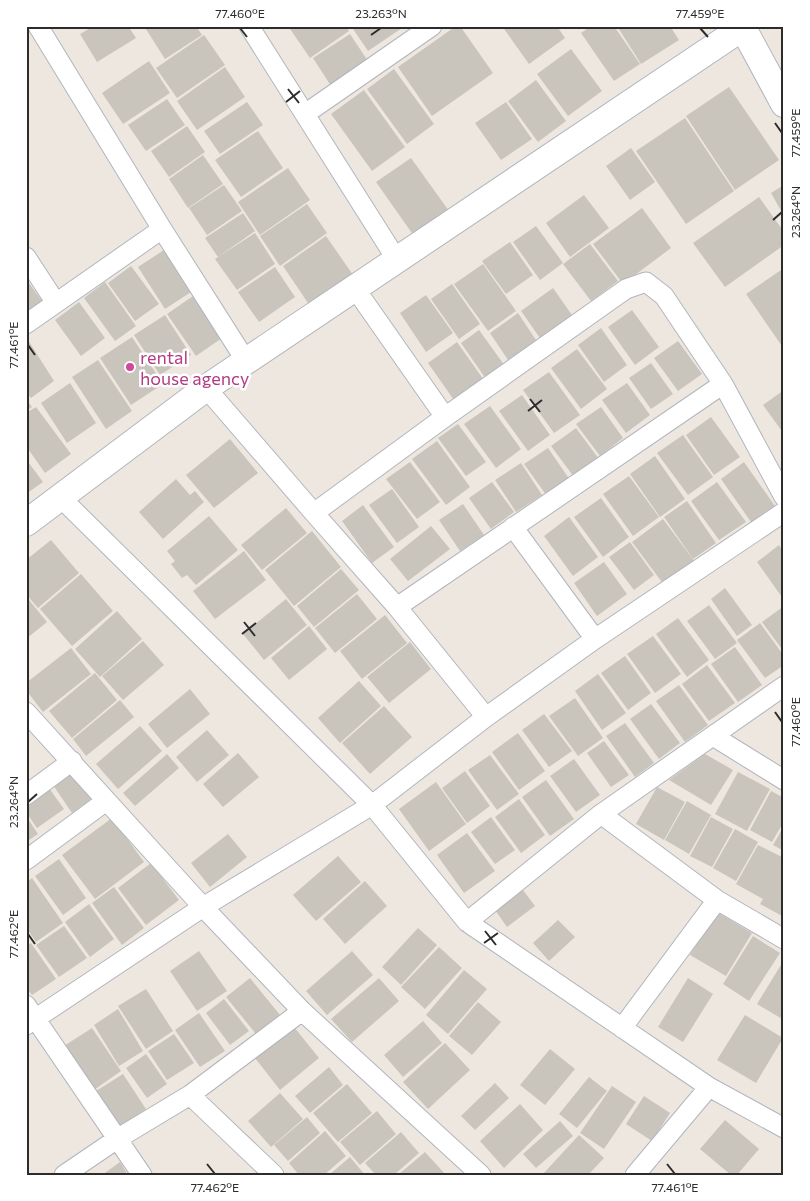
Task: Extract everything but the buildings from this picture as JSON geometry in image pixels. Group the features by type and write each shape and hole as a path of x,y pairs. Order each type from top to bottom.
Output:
{"street":[{"path":"38,26 162,229 246,361"},
{"path":"249,26 397,260"},
{"path":"26,523 206,388 744,27 784,104"},
{"path":"305,114 427,28"},
{"path":"26,324 162,229"},
{"path":"26,257 56,303"},
{"path":"314,514 445,417 626,290 646,282 664,296 723,384 784,497"},
{"path":"354,287 445,417"},
{"path":"398,607 723,384"},
{"path":"206,388 314,514 398,607 486,717"},
{"path":"60,497 372,806 467,922 709,1087 784,1128"},
{"path":"142,1175 29,1016 372,806 486,717 595,639 784,512"},
{"path":"513,527 595,639"},
{"path":"467,922 601,814 784,686"},
{"path":"26,712 203,908 302,1011 482,1175"},
{"path":"713,736 784,780"},
{"path":"26,795 72,761"},
{"path":"26,860 106,801"},
{"path":"601,814 717,900 784,939"},
{"path":"622,1028 717,900"},
{"path":"64,1175 117,1139 190,1095 302,1011"},
{"path":"635,1175 709,1087"},
{"path":"190,1095 274,1175"}],"place":[{"name":"rental house agency","path":"130,367"}]}
